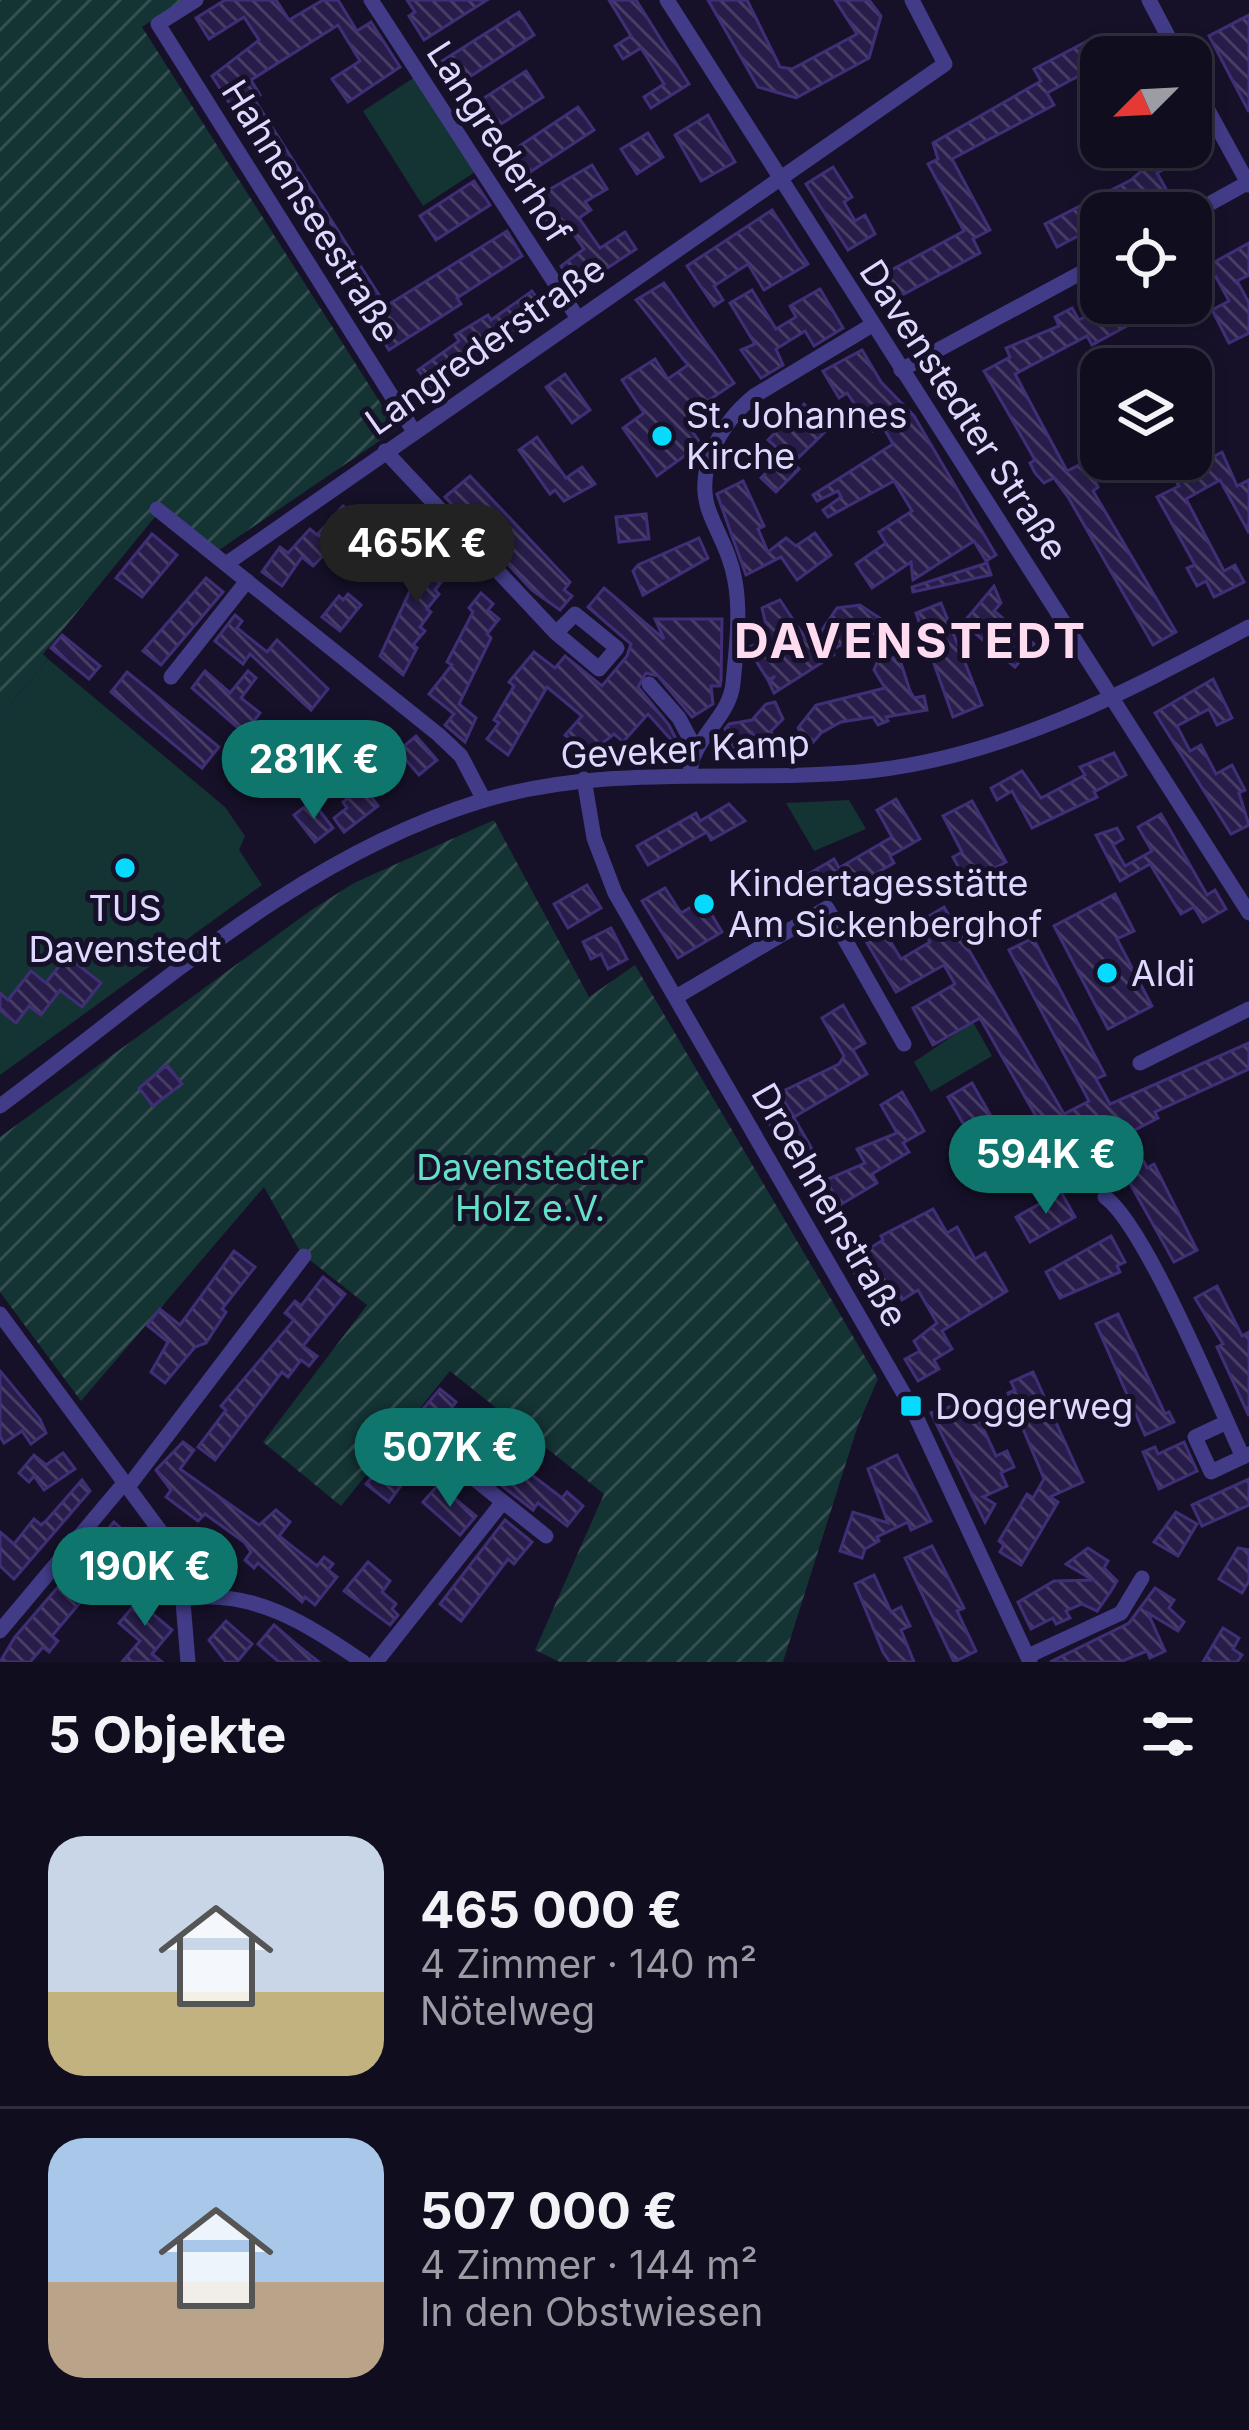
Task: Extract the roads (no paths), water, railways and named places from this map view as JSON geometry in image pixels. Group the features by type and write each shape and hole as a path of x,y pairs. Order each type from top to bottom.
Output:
{"street":[{"name":"Hahnenseestraße","path":"196,0 158,24 413,430"},
{"name":"Langrederhof","path":"371,0 577,316"},
{"name":"Davenstedter Straße","path":"667,0 1103,701 1249,913"},
{"name":"Langrederstraße","path":"226,564 945,64 912,0"},
{"path":"1148,0 1168,36"},
{"path":"1212,118 1248,184 1212,203"},
{"path":"901,370 1080,273"},
{"path":"690,774 696,750 731,699 733,682 737,595 730,557 707,506 706,472 711,454 739,408 872,325"},
{"path":"385,451 556,633"},
{"path":"157,509 440,735 461,756 484,800"},
{"path":"170,677 247,581"},
{"name":"Geveker Kamp","path":"0,1106 317,873 389,836 484,800 584,779 834,773 906,765 996,746 1103,701 1249,627"},
{"path":"649,684 680,718 696,750"},
{"name":"Droehnenstraße","path":"584,779 602,864 912,1408 1029,1659"},
{"path":"676,997 827,908 904,1044"},
{"path":"1140,1063 1249,1009"},
{"path":"1105,1198 1119,1207 1246,1455 1211,1472 1195,1437 1227,1422"},
{"path":"0,1631 126,1485 304,1256"},
{"path":"0,1314 172,1547 183,1599 188,1662"},
{"path":"413,1430 546,1536"},
{"path":"376,1662 502,1503"},
{"path":"1029,1659 1121,1613 1142,1578"},
{"path":"183,1599 235,1596 261,1603 364,1662"}],"place":[{"name":"St. Johannes Kirche","path":"662,436"},
{"name":"TUS Davenstedt","path":"125,868"},
{"name":"Kindertagesstätte Am Sickenberghof","path":"704,904"},
{"name":"Aldi","path":"1107,973"},
{"name":"Doggerweg","path":"911,1406"}],"district":[{"name":"DAVENSTEDT","path":"911,641"}],"park label":[{"name":"Davenstedter Holz e.V.","path":"530,1188"}]}
